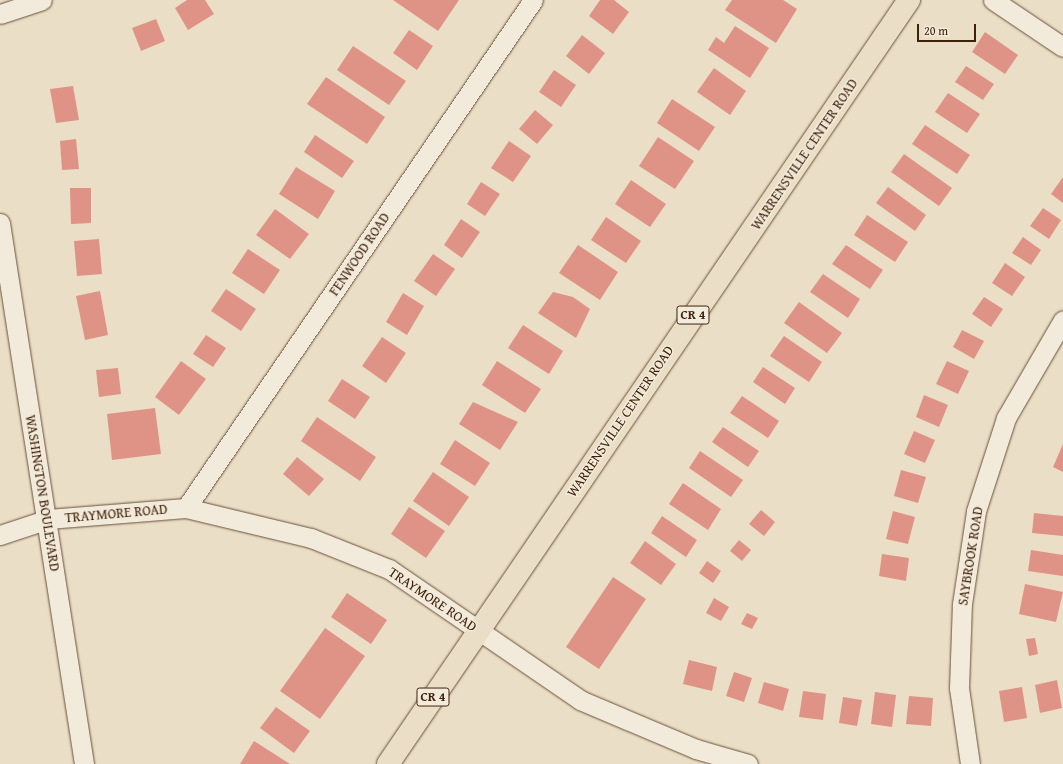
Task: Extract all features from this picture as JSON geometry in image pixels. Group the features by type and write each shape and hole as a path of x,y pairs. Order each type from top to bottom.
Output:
{"main road":[{"name":"WARRENSVILLE CENTER ROAD","path":"388,764 478,629 909,0"}],"street":[{"path":"0,14 42,0"},
{"name":"FENWOOD ROAD","path":"186,508 533,0"},
{"path":"992,0 1063,46"},
{"name":"WASHINGTON BOULEVARD","path":"0,223 48,519 84,764"},
{"name":"SAYBROOK ROAD","path":"970,764 959,688 962,604 976,511 1006,418 1063,320"},
{"name":"TRAYMORE ROAD","path":"0,535 48,519 186,508 311,538 388,569 580,700 696,749 748,764"}],"building":[{"path":"187,0 205,0 214,14 188,30 175,8"},
{"path":"393,0 459,0 438,31"},
{"path":"600,0 614,0 629,12 613,34 589,16"},
{"path":"732,0 783,0 797,9 776,43 725,10"},
{"path":"156,19 165,41 141,51 132,28"},
{"path":"735,26 769,48 750,78 708,50 716,37 724,43"},
{"path":"409,30 433,46 417,70 393,53"},
{"path":"985,32 1018,55 1005,74 972,52"},
{"path":"582,35 605,53 589,74 566,56"},
{"path":"353,46 406,81 389,105 337,70"},
{"path":"966,66 994,84 983,100 955,82"},
{"path":"714,68 746,91 730,115 697,92"},
{"path":"554,70 576,85 561,107 539,92"},
{"path":"326,77 385,117 367,144 307,104"},
{"path":"73,86 79,120 56,123 50,89"},
{"path":"948,93 980,114 967,133 935,112"},
{"path":"672,99 715,127 699,151 657,123"},
{"path":"535,110 553,125 537,144 519,129"},
{"path":"925,125 970,155 957,174 912,144"},
{"path":"315,135 354,161 342,178 304,152"},
{"path":"658,137 694,161 675,189 639,166"},
{"path":"76,139 79,169 62,170 60,141"},
{"path":"509,141 531,156 513,182 491,168"},
{"path":"904,154 952,188 939,206 891,172"},
{"path":"296,167 335,191 318,219 279,194"},
{"path":"1063,177 1063,203 1051,194"},
{"path":"631,180 666,204 650,227 615,204"},
{"path":"481,182 500,194 485,216 467,204"},
{"path":"888,187 926,215 915,231 876,203"},
{"path":"70,188 91,188 91,223 71,224"},
{"path":"1043,208 1061,220 1049,239 1030,226"},
{"path":"275,209 309,234 290,259 256,235"},
{"path":"867,215 908,242 895,262 854,235"},
{"path":"606,217 641,241 626,263 591,240"},
{"path":"461,219 480,232 462,258 444,245"},
{"path":"1023,237 1041,250 1031,265 1012,253"},
{"path":"99,239 102,274 77,276 74,241"},
{"path":"578,245 618,272 600,300 559,273"},
{"path":"846,245 883,270 870,289 832,264"},
{"path":"248,249 280,270 264,294 232,273"},
{"path":"433,254 455,269 436,296 414,281"},
{"path":"1005,263 1025,277 1012,296 992,283"},
{"path":"823,274 860,299 848,318 810,292"},
{"path":"226,289 256,309 241,331 211,311"},
{"path":"100,291 108,335 85,340 76,296"},
{"path":"553,292 573,297 590,309 576,338 538,313"},
{"path":"403,293 424,306 407,335 386,322"},
{"path":"984,297 1003,309 991,327 972,314"},
{"path":"799,302 842,333 827,353 784,323"},
{"path":"523,325 563,351 549,374 508,348"},
{"path":"962,330 984,341 974,359 953,347"},
{"path":"206,335 226,348 213,367 193,354"},
{"path":"784,336 822,362 809,382 770,356"},
{"path":"382,337 406,353 386,383 362,366"},
{"path":"181,361 206,379 179,415 155,397"},
{"path":"497,361 541,389 525,413 482,385"},
{"path":"947,361 969,371 958,394 936,384"},
{"path":"763,367 795,388 785,404 753,382"},
{"path":"118,368 121,394 99,397 96,370"},
{"path":"342,379 370,397 355,419 328,401"},
{"path":"924,395 948,405 939,427 916,417"},
{"path":"742,396 779,421 768,438 730,413"},
{"path":"473,402 518,422 500,450 459,424"},
{"path":"155,408 161,454 112,460 107,414"},
{"path":"317,417 376,457 360,481 301,441"},
{"path":"723,427 759,451 748,467 712,442"},
{"path":"914,431 935,440 925,463 904,454"},
{"path":"455,440 490,463 475,486 440,464"},
{"path":"1063,444 1063,472 1053,467"},
{"path":"700,451 743,480 731,497 689,468"},
{"path":"297,457 324,479 309,496 283,474"},
{"path":"901,470 926,477 918,503 894,496"},
{"path":"433,472 469,497 449,526 413,501"},
{"path":"683,483 721,509 708,530 669,504"},
{"path":"409,507 445,531 426,558 391,534"},
{"path":"761,510 775,522 764,536 749,524"},
{"path":"893,511 915,517 908,544 886,539"},
{"path":"1034,513 1063,516 1063,536 1032,533"},
{"path":"662,516 697,540 686,557 651,533"},
{"path":"739,540 751,550 742,561 730,551"},
{"path":"645,541 676,564 661,585 630,563"},
{"path":"1031,550 1063,555 1063,576 1028,571"},
{"path":"882,554 909,558 906,581 879,576"},
{"path":"707,561 721,571 713,583 699,573"},
{"path":"613,577 646,599 599,669 566,647"},
{"path":"1025,584 1063,592 1056,622 1019,614"},
{"path":"347,593 387,620 371,644 331,617"},
{"path":"714,598 729,607 721,621 706,613"},
{"path":"747,613 758,618 752,629 741,624"},
{"path":"325,628 365,656 320,719 280,691"},
{"path":"1035,638 1038,654 1029,656 1026,639"},
{"path":"689,660 717,667 712,691 683,684"},
{"path":"734,672 752,678 744,702 726,696"},
{"path":"1057,680 1062,708 1040,713 1035,685"},
{"path":"764,682 789,689 783,711 758,703"},
{"path":"1022,687 1027,718 1004,722 999,691"},
{"path":"803,691 826,694 823,720 799,717"},
{"path":"875,692 896,695 892,727 871,724"},
{"path":"909,696 933,698 931,726 906,724"},
{"path":"843,697 862,700 857,726 839,723"},
{"path":"276,707 310,731 294,753 260,728"},
{"path":"254,741 290,764 240,764"}]}
